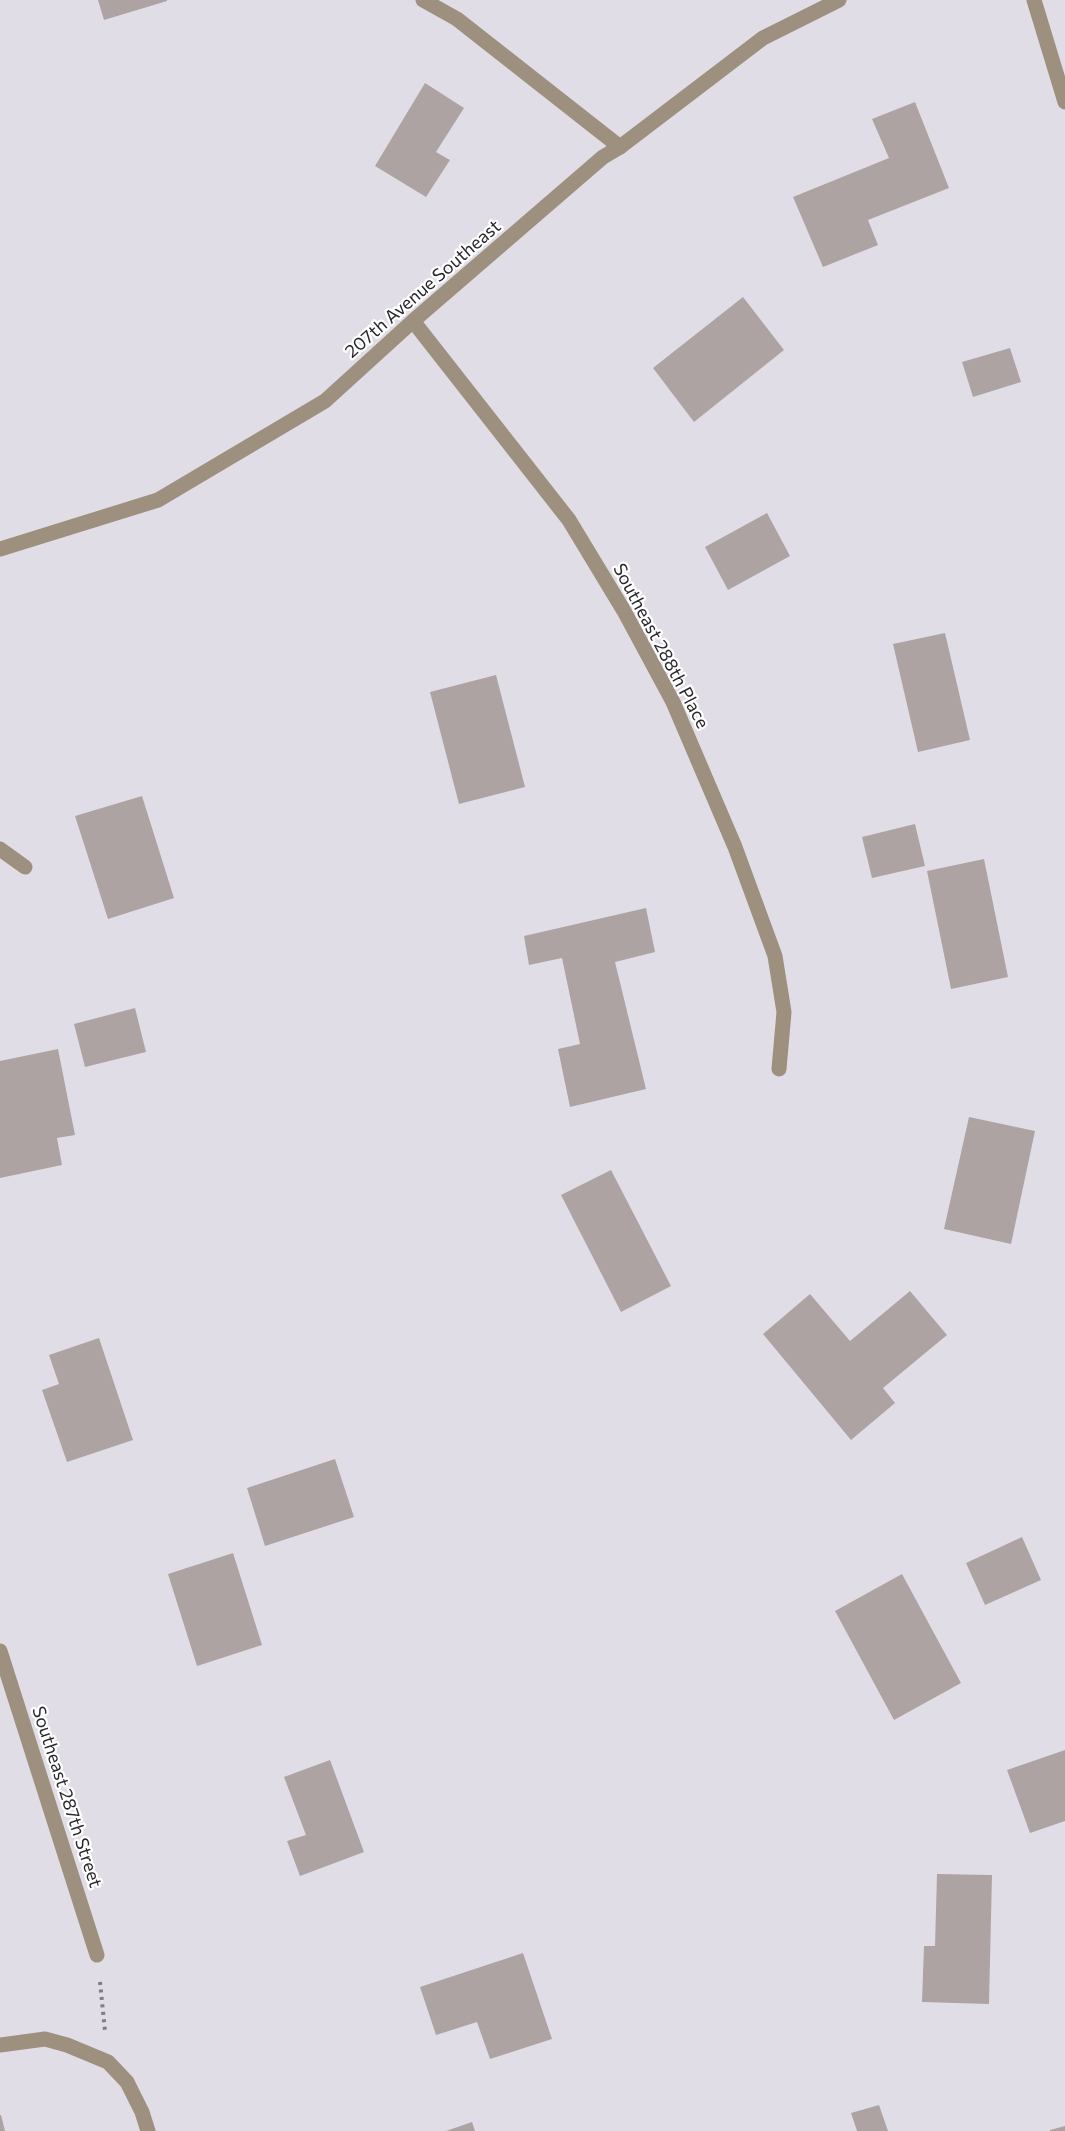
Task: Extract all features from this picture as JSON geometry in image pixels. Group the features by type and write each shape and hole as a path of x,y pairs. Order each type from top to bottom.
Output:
{"street":[{"path":"423,0 457,19 621,147"},
{"name":"207th Avenue Southeast","path":"0,549 158,500 325,401 413,321 603,157 621,147 763,38 839,0"},
{"path":"1034,0 1065,102"},
{"name":"Southeast 288th Place","path":"413,321 569,520 624,610 673,702 735,847 775,956 783,1012 779,1069"},
{"path":"0,849 25,867"},
{"name":"Southeast 287th Street","path":"0,1651 98,1955"},
{"path":"0,2045 45,2039 67,2045 108,2062 127,2082 142,2112 148,2131"}],"path":[{"path":"98,1955 108,2062"}],"building":[{"path":"98,0 167,0 167,1 104,20"},
{"path":"425,83 464,108 436,152 450,160 426,197 375,166"},
{"path":"915,102 949,188 868,220 878,245 823,267 793,197 889,158 872,119"},
{"path":"743,297 784,350 694,422 653,368"},
{"path":"1010,348 1021,382 973,397 962,362"},
{"path":"767,513 790,556 728,590 705,547"},
{"path":"945,633 970,740 918,752 893,644"},
{"path":"496,675 525,787 459,804 430,692"},
{"path":"142,796 174,898 108,919 75,816"},
{"path":"915,824 925,866 872,878 862,837"},
{"path":"984,859 1008,977 951,989 927,871"},
{"path":"646,908 655,952 615,962 646,1089 570,1107 558,1049 580,1044 562,958 529,965 524,936"},
{"path":"135,1008 146,1052 85,1067 74,1024"},
{"path":"58,1049 75,1135 57,1138 62,1165 0,1178 0,1061"},
{"path":"969,1117 1035,1131 1011,1244 944,1229"},
{"path":"611,1170 671,1286 621,1312 561,1195"},
{"path":"910,1291 947,1335 883,1388 895,1403 851,1440 763,1334 810,1294 850,1341"},
{"path":"99,1338 133,1440 67,1462 42,1390 59,1384 49,1355"},
{"path":"335,1459 354,1517 265,1546 247,1488"},
{"path":"1022,1537 1041,1580 985,1605 966,1563"},
{"path":"233,1553 262,1645 197,1666 168,1574"},
{"path":"902,1574 961,1683 894,1720 835,1611"},
{"path":"1065,1750 1065,1821 1030,1833 1007,1770"},
{"path":"330,1760 364,1852 300,1876 287,1841 306,1835 284,1777"},
{"path":"937,1874 992,1875 989,2004 922,2002 924,1946 935,1946"},
{"path":"523,1953 552,2039 490,2059 477,2022 436,2035 420,1987"},
{"path":"879,2105 888,2131 857,2131 851,2113"},
{"path":"1,2115 5,2131 0,2131"},
{"path":"472,2122 475,2131 446,2131"},
{"path":"1065,2126 1065,2131 1050,2131 1050,2130"}]}
